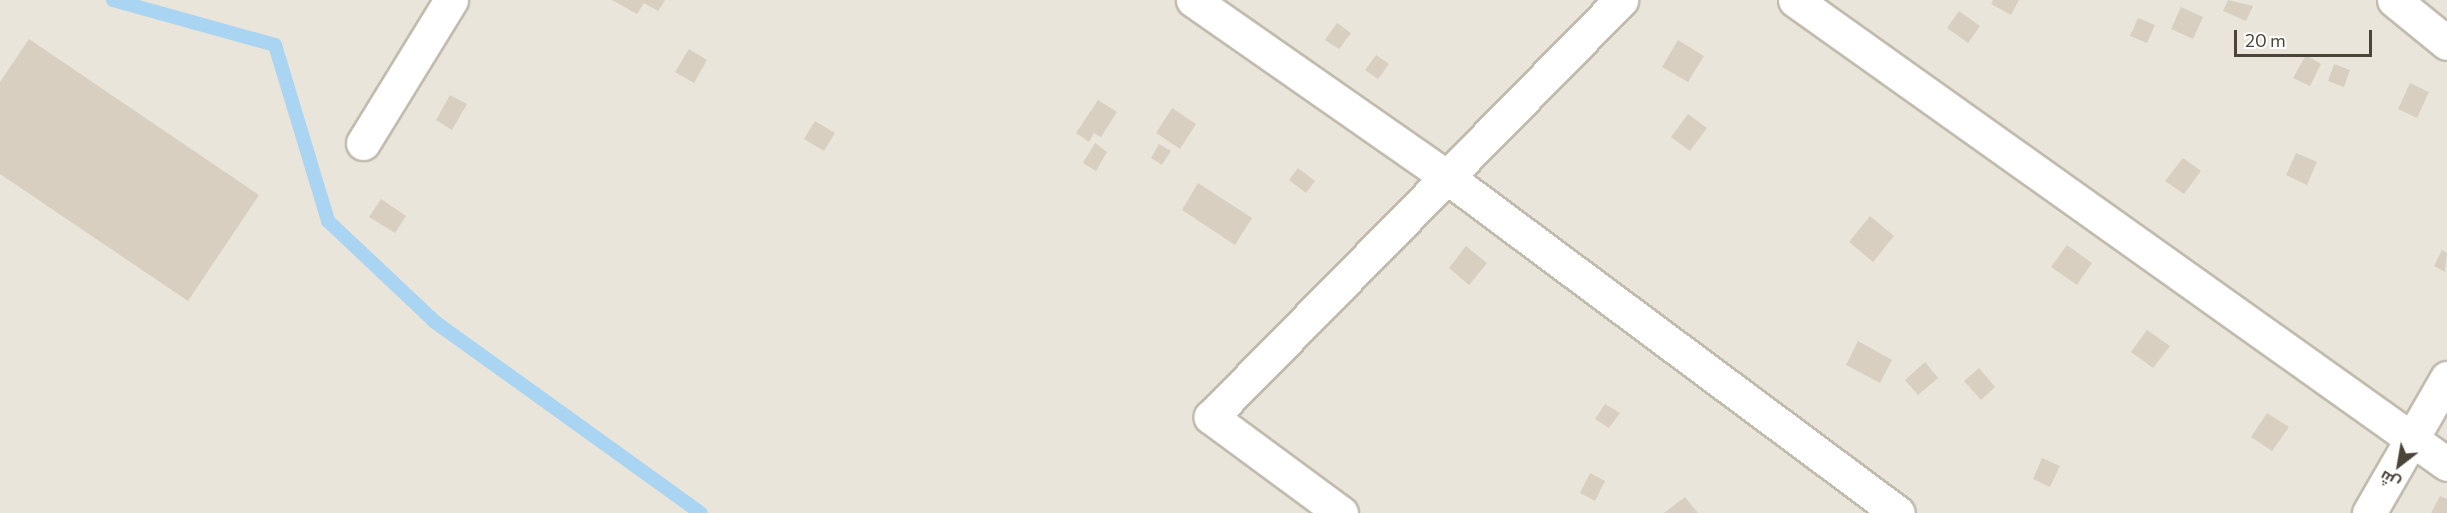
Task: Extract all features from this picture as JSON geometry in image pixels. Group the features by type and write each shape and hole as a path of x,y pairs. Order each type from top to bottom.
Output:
{"street":[{"path":"363,143 451,0"},
{"path":"1193,0 1447,177 1898,513"},
{"path":"1341,513 1211,417 1621,0"},
{"path":"1795,0 2413,445 2447,464"},
{"path":"2394,0 2447,43"},
{"path":"2369,513 2413,445 2447,378"}],"shaded area":[{"path":"0,0 2447,0 2447,513 0,513"}],"building":[{"path":"612,0 665,0 658,11 644,3 637,14"},
{"path":"1993,0 2019,0 2011,15 1991,4"},
{"path":"2228,0 2253,6 2246,21 2223,11"},
{"path":"2181,7 2203,17 2193,39 2171,29"},
{"path":"1959,11 1980,26 1968,43 1947,28"},
{"path":"2138,18 2155,25 2147,43 2130,36"},
{"path":"1337,23 1351,33 1339,49 1325,40"},
{"path":"29,39 259,195 188,301 0,174 0,82"},
{"path":"1678,40 1704,56 1688,82 1662,67"},
{"path":"689,49 707,60 694,83 675,72"},
{"path":"1376,55 1389,64 1378,79 1365,70"},
{"path":"2306,55 2321,64 2310,86 2293,78"},
{"path":"2334,64 2350,70 2344,87 2328,81"},
{"path":"2410,83 2429,92 2417,118 2398,109"},
{"path":"450,95 467,104 452,130 436,120"},
{"path":"1098,100 1117,112 1101,137 1094,133 1089,142 1076,133"},
{"path":"1172,108 1196,124 1180,149 1156,133"},
{"path":"1688,114 1707,128 1690,151 1671,137"},
{"path":"815,121 835,133 824,151 804,139"},
{"path":"1095,143 1107,152 1096,171 1083,163"},
{"path":"1159,144 1171,151 1162,165 1151,158"},
{"path":"2296,153 2317,162 2307,185 2286,175"},
{"path":"2183,158 2201,171 2184,194 2165,181"},
{"path":"1298,168 1315,181 1306,193 1289,180"},
{"path":"1198,183 1252,218 1235,245 1182,210"},
{"path":"381,199 406,216 395,233 369,217"},
{"path":"1870,216 1894,236 1873,262 1849,242"},
{"path":"2067,245 2092,263 2077,285 2051,267"},
{"path":"1466,246 1487,263 1469,285 1449,268"},
{"path":"2442,250 2447,253 2445,272 2434,266"},
{"path":"2147,330 2170,346 2153,368 2131,352"},
{"path":"1858,341 1892,360 1880,383 1846,365"},
{"path":"1925,362 1938,378 1918,395 1905,380"},
{"path":"1979,368 1995,387 1981,400 1964,381"},
{"path":"1605,404 1620,413 1609,428 1595,419"},
{"path":"2267,413 2289,427 2272,451 2251,437"},
{"path":"2042,458 2060,466 2050,487 2033,479"},
{"path":"1590,473 1605,481 1595,501 1580,493"},
{"path":"2440,496 2447,499 2447,513 2431,513"},
{"path":"1685,497 1698,513 1664,513"}],"waterway":[{"path":"113,0 275,45 328,221 435,322 701,513"}]}
